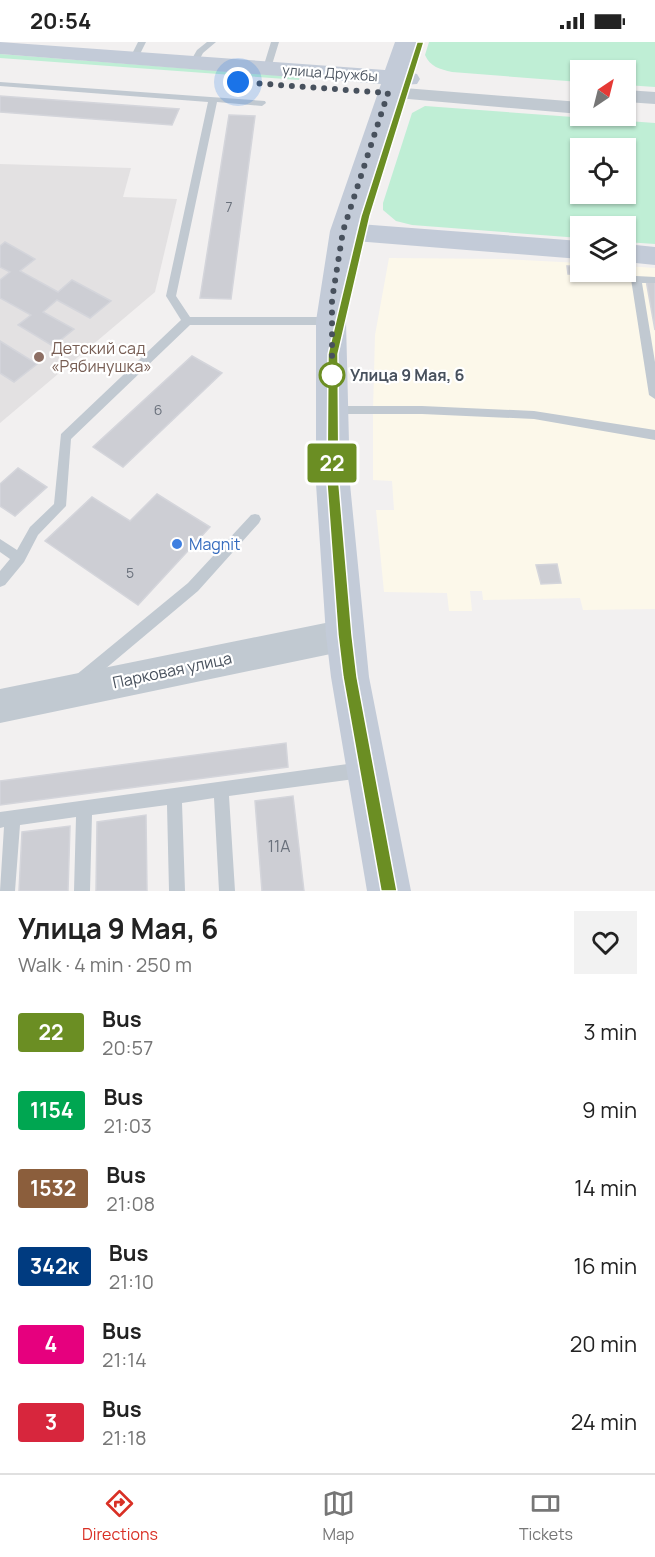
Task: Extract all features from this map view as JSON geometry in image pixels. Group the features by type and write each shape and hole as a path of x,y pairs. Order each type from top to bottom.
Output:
{"main road":[{"path":"389,891 369,769 350,677 345,635 333,484 331,321 352,231 378,173 399,86 406,42"},
{"path":"399,86 420,42"},
{"name":"улица Дружбы","path":"0,48 138,50 194,62 267,68 399,86"},
{"name":"улица Дружбы","path":"0,63 399,86"},
{"path":"352,231 570,249"},
{"path":"333,354 352,231"},
{"path":"636,255 655,256"}],"street":[{"path":"399,86 570,92"},
{"path":"399,86 570,107"},
{"path":"636,97 655,98"},
{"path":"636,113 655,114"},
{"name":"Парковая улица","path":"0,706 345,635"}],"lane":[{"path":"194,62 200,52 212,42"},
{"path":"267,68 276,42"},
{"path":"0,84 262,103"},
{"path":"187,321 171,296 213,99"},
{"path":"655,280 636,279 655,395"},
{"path":"0,580 19,558 34,531 60,506 65,437 187,321 331,321"},
{"path":"331,410 422,410 534,415 655,435"},
{"path":"64,694 193,587 255,519"},
{"path":"0,545 19,558"},
{"path":"7,891 6,819 369,769"},
{"path":"221,790 227,891"},
{"path":"174,797 177,891"},
{"path":"82,891 84,809"}],"shaded area":[{"name":"Детский сад «Рябинушка»","path":"0,164 131,168 123,197 177,199 155,292 0,423"},
{"path":"389,258 504,259 570,262 570,282 636,282 636,267 655,268 655,609 583,610 580,598 483,600 482,591 470,591 472,611 449,611 447,593 384,592 376,510 394,510 392,481 373,480 375,335"}],"green space":[{"path":"429,42 655,42 655,87 636,86 636,60 570,60 570,81 452,72 436,67 425,55"},
{"path":"0,54 300,77 299,80 0,58"},
{"path":"425,106 570,117 570,126 636,126 636,122 655,123 655,244 636,243 636,216 570,216 570,237 412,225 396,221 383,210 383,203 412,113"}],"building":[{"path":"0,96 179,109 172,125 0,112"},
{"path":"229,115 255,116 231,299 200,298"},
{"path":"5,242 35,259 20,271 58,292 72,280 111,301 90,318 57,300 43,312 74,329 53,346 18,325 31,315 0,298 0,280 10,272 0,267 0,246"},
{"path":"646,280 655,280 655,330"},
{"path":"0,341 37,364 14,382 0,373"},
{"path":"192,356 222,373 123,467 93,447"},
{"path":"18,468 47,487 15,516 0,506 0,484"},
{"path":"157,494 210,527 138,605 45,541 92,497 130,521"},
{"path":"557,564 561,583 541,584 536,565"},
{"path":"286,743 288,767 0,805 0,781"},
{"path":"293,796 304,891 262,891 255,801"},
{"path":"146,815 147,891 96,891 97,822"},
{"path":"70,826 68,891 19,891 22,832"}],"bus line":[{"name":"22","path":"389,891 369,769 350,677 345,635 333,484 332,373 333,354 366,216 420,42"}],"place":[{"name":"Детский сад «Рябинушка»","path":"39,357"},
{"name":"Улица 9 Мая, 6","path":"332,375"},
{"name":"Magnit","path":"177,544"}],"route":[{"path":"238,82 388,93 348,213 338,255 332,300 332,375"}]}
